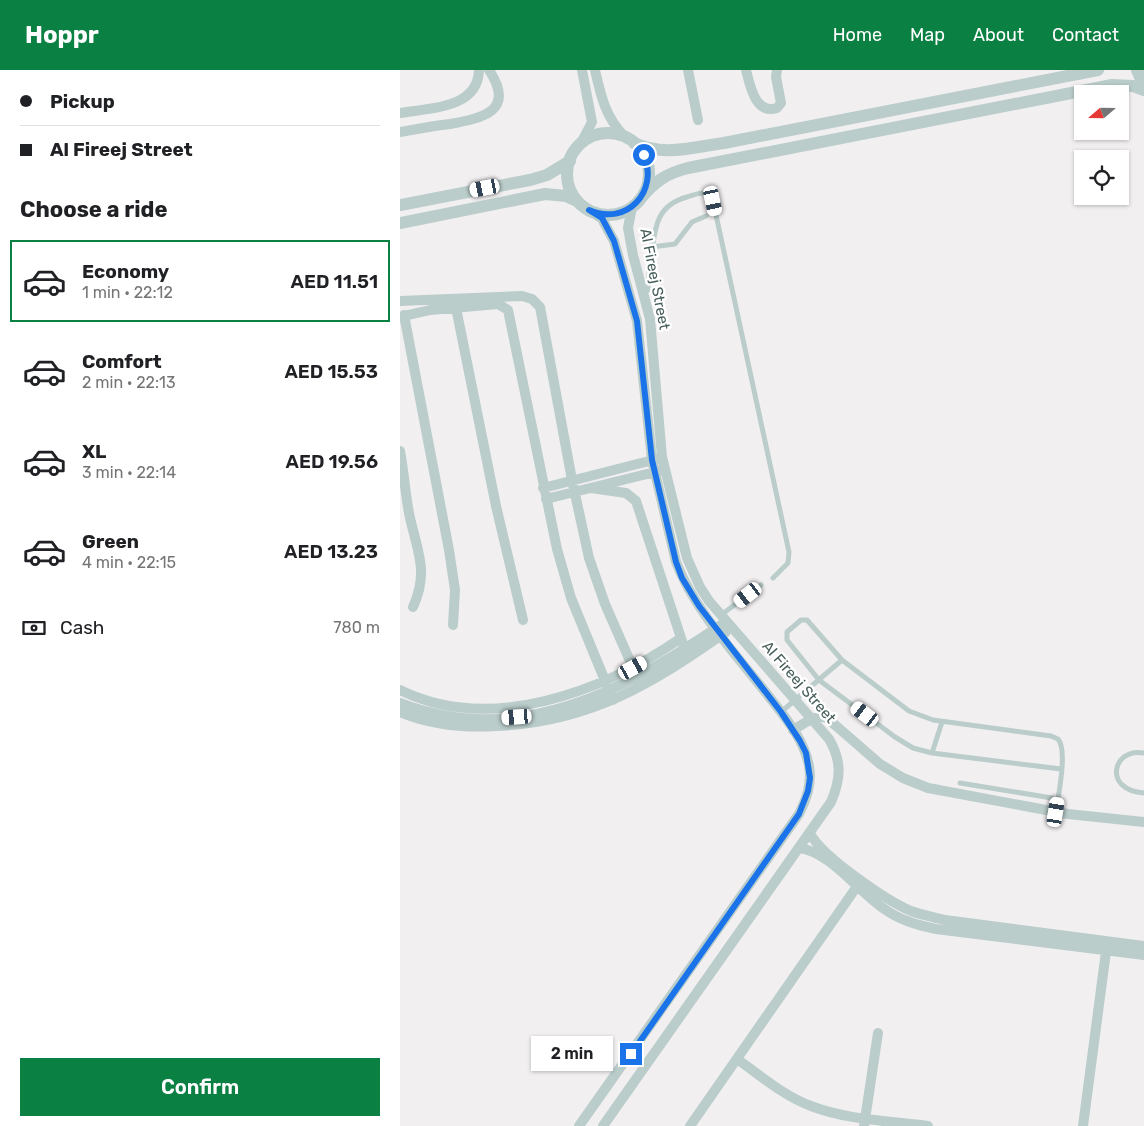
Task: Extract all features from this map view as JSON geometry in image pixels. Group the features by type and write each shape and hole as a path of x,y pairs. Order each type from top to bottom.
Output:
{"street":[{"path":"400,113 452,104 464,99 476,86 479,70"},
{"path":"400,132 475,120 490,113 497,104 498,98 496,84 490,70"},
{"path":"400,205 530,180 552,173 570,161 592,122 582,70"},
{"path":"595,70 604,109 610,121 644,155 649,169 648,185 636,203"},
{"path":"688,70 698,120"},
{"path":"746,70 755,98 762,105 773,110 781,103 776,77 777,70"},
{"path":"580,145 588,139 605,134 629,140 648,149 665,152 705,146 1098,70"},
{"path":"1138,70 1144,86"},
{"path":"570,161 568,182 578,200 589,210 611,215 636,203 655,182 674,171 1112,85 1133,86 1144,90"},
{"path":"400,223 545,194 566,196 578,200"},
{"name":"Al Fireej Street","path":"603,1126 831,802 840,776 836,750 796,700 726,622 700,588 687,558 662,457 650,319 628,228 636,203"},
{"name":"Al Fireej Street","path":"580,1126 799,814 808,791 810,778 806,753 794,730 699,606 682,578 671,546 654,472 637,321 610,232 602,218 589,210"},
{"path":"628,290 643,290"},
{"path":"453,625 455,590 450,550 402,316 456,304 522,296 532,299 540,307 574,492 596,582 639,682"},
{"path":"400,301 498,304 508,310 543,488 572,598 611,696"},
{"path":"456,304 496,506 523,620"},
{"path":"637,321 650,319"},
{"path":"400,451 403,496 422,564 421,585 413,607"},
{"path":"543,488 662,457"},
{"path":"546,500 665,469"},
{"path":"592,488 626,493 636,501 686,654"},
{"path":"400,712 444,725 506,722 611,696 686,654 719,632 726,622"},
{"path":"400,690 444,704 474,707 506,707 547,700 604,681 633,668 681,638"},
{"path":"400,703 439,715 506,722"},
{"path":"794,730 812,719 823,717 830,720 880,764 915,784 941,791 1056,812 1144,822"},
{"path":"810,833 820,848 859,883"},
{"path":"799,848 810,850 859,883 905,908 944,925 1107,945 1144,946"},
{"path":"690,1126 859,883"},
{"path":"1107,945 1144,954"},
{"path":"1083,1126 1107,945"},
{"path":"864,1122 878,1033"},
{"path":"737,1059 800,1101 824,1110 864,1122 928,1126"}],"lane":[{"path":"643,290 648,290 656,221 667,205 702,193 711,196 789,552 788,563 773,578"},
{"path":"652,248 675,244 692,222 706,216"},
{"path":"726,622 761,584"},
{"path":"1056,812 1058,799 1061,769 1063,746 1055,737 925,718 909,711 842,660 807,620 801,620 789,630 786,636 787,640 820,680 895,738 913,748 932,753 1061,769"},
{"path":"781,712 842,660"},
{"path":"932,753 942,722"},
{"path":"1144,753 1134,752 1126,755 1119,762 1117,770 1118,779 1123,787 1130,792 1144,793"},
{"path":"960,783 1058,799"}],"route":[{"path":"631,1054 799,814 805,803 810,778 806,753 794,730 699,606 682,578 671,546 652,460 637,321 632,300 625,285 614,241 602,218 589,210 611,215 622,213 637,203 648,185 649,169 644,155"}]}
